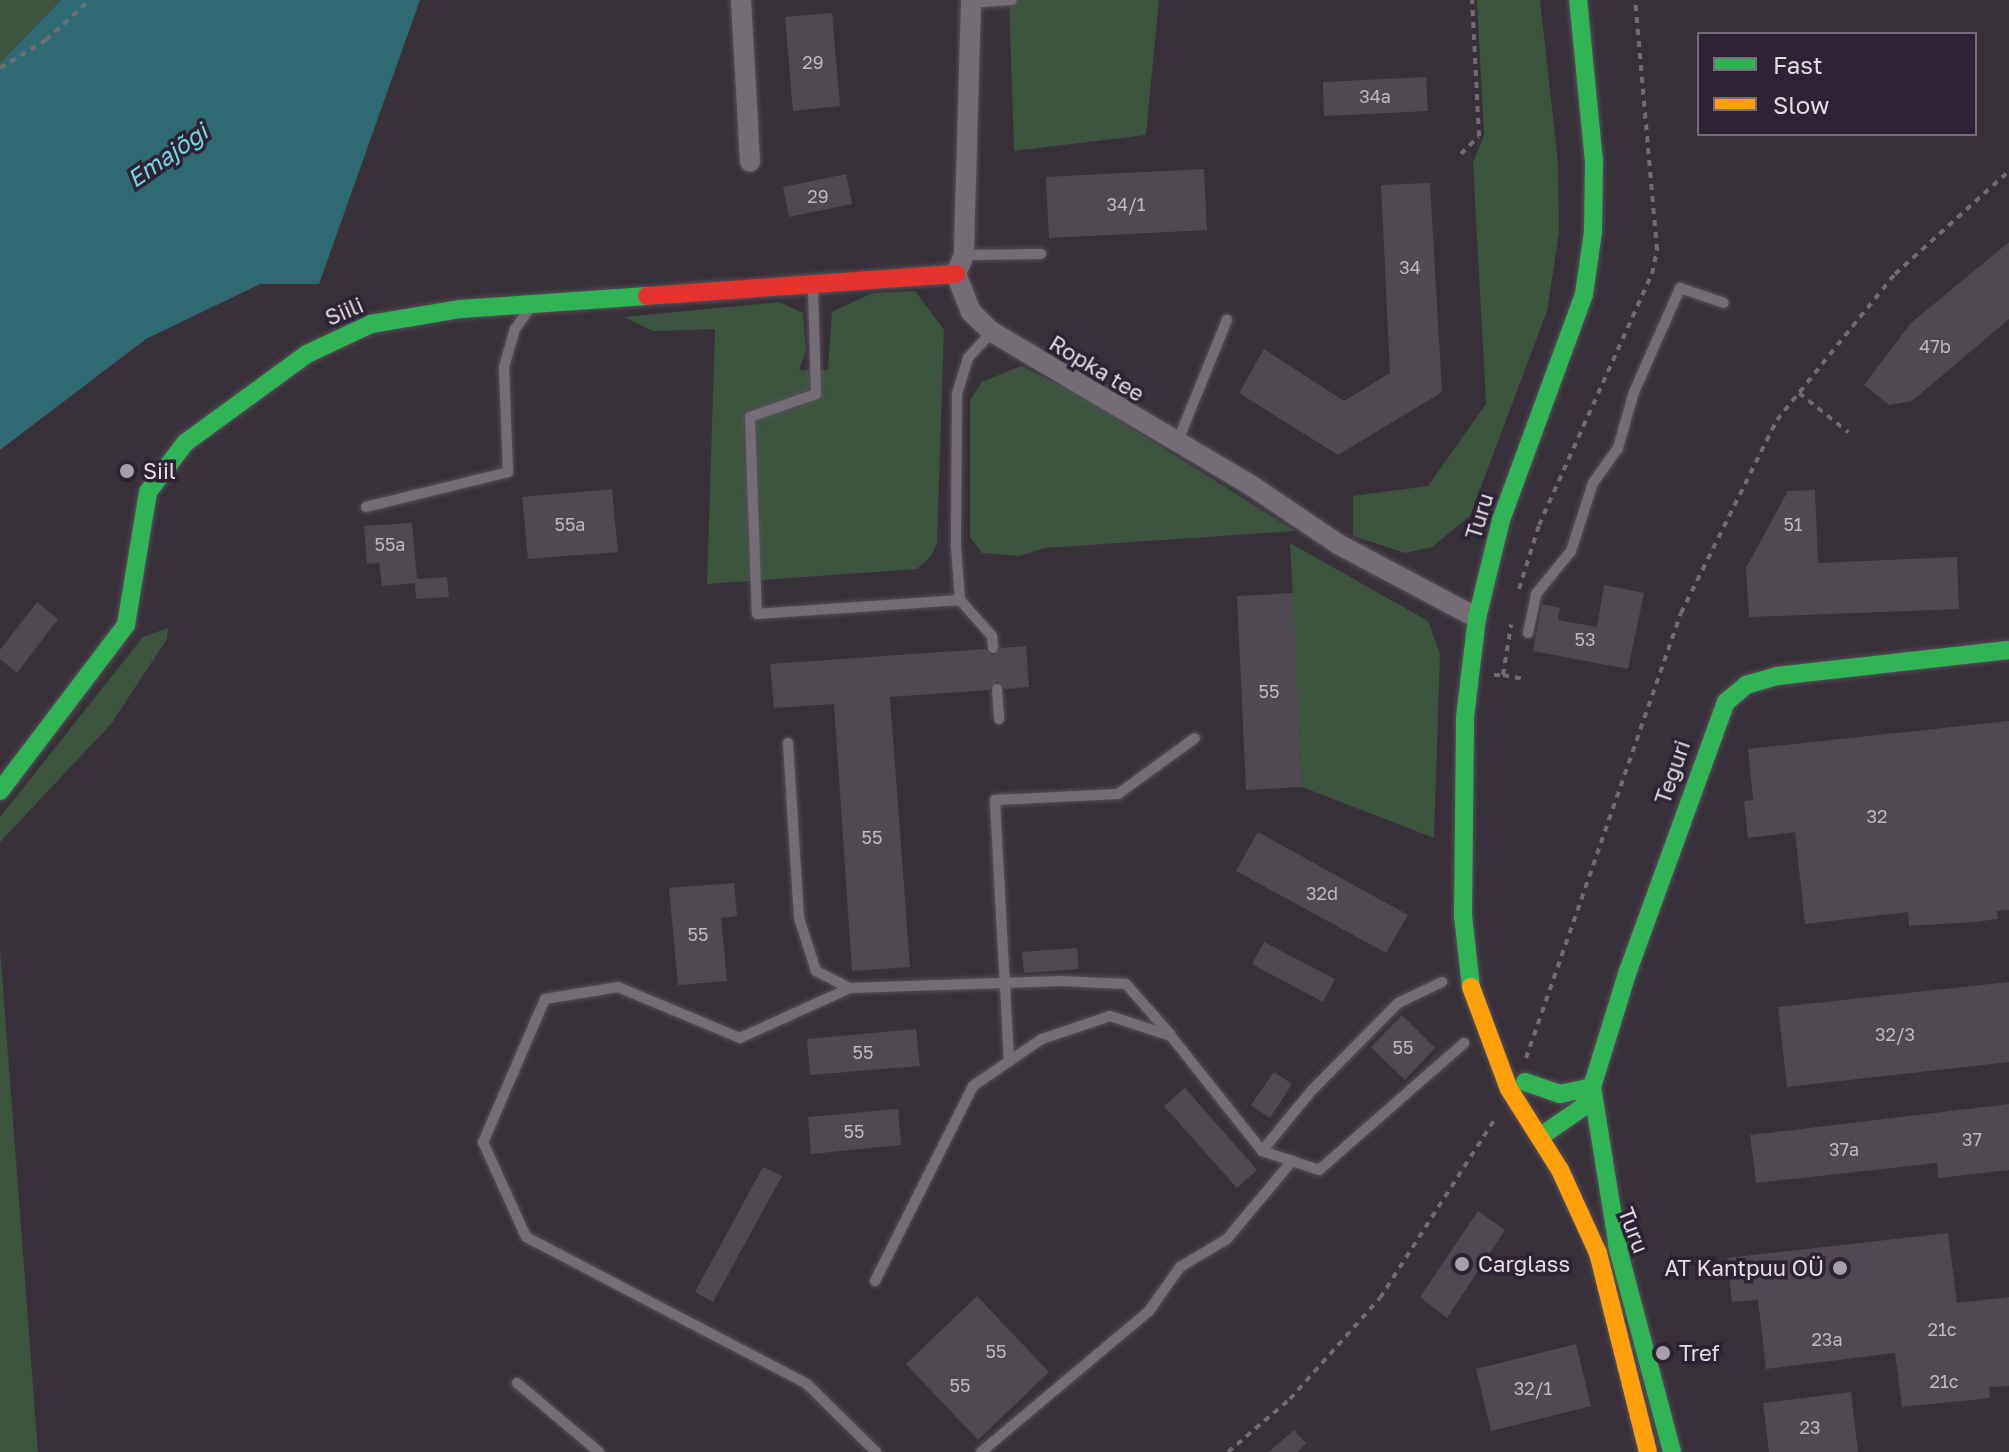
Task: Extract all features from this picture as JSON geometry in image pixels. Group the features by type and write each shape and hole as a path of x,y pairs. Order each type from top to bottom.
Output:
{"street":[{"path":"741,0 750,162"},
{"name":"Turu","path":"1578,0 1594,162 1593,232 1584,294 1501,520 1477,618 1465,717 1463,916 1466,969 1479,1019 1495,1052 1518,1083 1558,1126 1618,1247 1672,1452"},
{"name":"Ropka tee","path":"971,2 960,265 971,312 992,332 1350,551 1477,618"},
{"name":"Siili","path":"0,791 126,625 148,492 185,443 307,354 371,324 533,304 813,282 960,265"},
{"name":"Teguri","path":"1541,1136 1583,1107 1592,1087 1638,942 1726,702 1746,685 1777,676 2009,650"},
{"path":"1518,1083 1560,1094 1592,1087 1601,1167 1618,1247"},
{"name":"Turu","path":"1518,1083 1598,1253 1648,1452"}],"lane":[{"path":"971,2 1012,0"},
{"path":"960,265 1041,254"},
{"path":"813,282 816,394 750,417 757,614 960,600"},
{"path":"1528,633 1536,594 1571,551 1593,483 1618,448 1634,392 1680,288 1724,303"},
{"path":"366,507 508,472 504,367 515,329 533,304"},
{"path":"1177,443 1227,320"},
{"path":"992,332 968,358 957,393 960,600 992,636 993,648"},
{"path":"997,689 999,719"},
{"path":"1009,1061 995,800 1118,794 1195,738"},
{"path":"788,743 799,918 816,971 850,988"},
{"path":"1262,1151 1313,1089 1398,1003 1442,982"},
{"path":"876,1452 807,1384 526,1237 483,1142 545,999 618,987 740,1038 850,988 1005,983 1126,984 1262,1151 1319,1170 1464,1043"},
{"path":"875,1281 973,1086 1042,1039 1110,1016 1171,1036"},
{"path":"981,1452 1149,1311 1180,1267 1227,1239 1292,1161"},
{"path":"517,1383 599,1452"}],"path":[{"path":"0,68 46,40 90,0"},
{"path":"1461,154 1479,136 1472,0"},
{"path":"1516,605 1539,525 1652,274 1657,250 1635,0"},
{"path":"1228,1452 1290,1399 1380,1298 1518,1083 1681,613 1777,420 1895,274 2009,171"},
{"path":"1799,393 1848,432"},
{"path":"1503,675 1513,620"},
{"path":"1492,675 1523,679"}],"green space":[{"path":"0,0 61,0 0,63"},
{"path":"1009,0 1159,0 1146,135 1014,151"},
{"path":"1477,0 1540,0 1558,163 1559,233 1547,311 1470,516 1432,547 1405,553 1353,536 1353,496 1428,486 1486,404 1473,162 1484,135"},
{"path":"915,291 944,330 937,543 931,556 917,569 707,584 715,329 653,331 624,317 779,302 803,313 806,351 799,370 828,370 832,312 872,293"},
{"path":"1021,366 1079,395 1295,531 1045,548 1019,556 982,553 970,537 970,400 982,382"},
{"path":"1290,543 1428,621 1440,654 1434,838 1302,787"},
{"path":"168,628 167,639 111,724 0,842 0,817 143,637"},
{"path":"0,948 38,1452 0,1452"}],"water":[{"name":"Emajõgi","path":"61,0 420,0 319,284 260,284 146,339 0,450 0,63"}],"building":[{"path":"832,13 840,106 793,111 785,17"},
{"path":"1426,77 1428,111 1324,116 1323,82"},
{"path":"1204,169 1207,230 1049,238 1046,177"},
{"path":"846,174 852,204 789,217 783,187"},
{"path":"1430,183 1442,392 1338,455 1239,393 1264,349 1344,401 1390,373 1381,185"},
{"path":"2009,242 2009,319 1912,401 1889,405 1864,385 1911,323"},
{"path":"612,489 618,552 528,559 522,497"},
{"path":"1815,490 1818,563 1957,557 1959,609 1749,617 1746,568 1788,491"},
{"path":"412,523 417,579 447,577 449,597 416,599 415,583 382,586 379,563 367,564 364,526"},
{"path":"1604,585 1644,593 1628,669 1533,651 1542,604 1560,608 1558,620 1597,627"},
{"path":"1293,593 1302,787 1246,790 1237,596"},
{"path":"37,602 58,619 17,673 0,659 0,650"},
{"path":"1026,646 1029,687 1005,689 997,681 989,690 890,697 910,967 852,971 834,704 774,708 770,664 985,649 993,656 1001,648"},
{"path":"2009,721 2009,910 1997,911 1998,919 1974,922 1909,926 1908,912 1805,924 1795,832 1748,838 1744,801 1753,800 1748,749"},
{"path":"1258,832 1408,915 1386,953 1236,871"},
{"path":"734,883 737,916 721,918 727,981 678,985 669,888"},
{"path":"1264,942 1335,979 1323,1002 1252,964"},
{"path":"1077,948 1079,969 1024,973 1022,952"},
{"path":"2009,982 2009,1062 1787,1087 1778,1007"},
{"path":"1402,1015 1435,1048 1405,1080 1371,1047"},
{"path":"916,1029 920,1066 810,1075 807,1039"},
{"path":"1274,1072 1292,1084 1270,1118 1251,1105"},
{"path":"1185,1088 1257,1170 1237,1188 1164,1106"},
{"path":"2009,1104 2009,1170 1938,1178 1937,1163 1756,1183 1750,1135"},
{"path":"898,1109 901,1145 811,1154 808,1117"},
{"path":"763,1167 782,1176 713,1302 695,1292"},
{"name":"Carglass","path":"1478,1211 1505,1230 1447,1318 1420,1297"},
{"path":"1948,1233 1957,1303 2009,1297 2009,1386 1989,1387 1990,1398 1902,1407 1895,1353 1766,1369 1758,1300 1732,1302 1727,1258"},
{"path":"977,1296 1049,1372 978,1440 906,1364"},
{"path":"1576,1344 1591,1406 1491,1431 1476,1369"},
{"path":"1851,1392 1858,1452 1769,1452 1763,1403"},
{"path":"1294,1430 1306,1443 1297,1452 1269,1452"}],"traffic: fast":[{"path":"1471,987 1463,916 1465,717 1477,618 1501,520 1584,294 1593,232 1594,162 1578,0"},
{"path":"0,791 126,625 148,492 185,443 307,354 371,324 461,309 647,296"},
{"path":"1541,1136 1583,1107 1592,1087 1628,971 1726,702 1746,685 1777,676 2009,650"},
{"path":"1525,1082 1560,1094 1592,1087"},
{"path":"1592,1087 1618,1247"},
{"path":"1617,1245 1672,1452"}],"traffic: slow":[{"path":"1471,987 1509,1089 1560,1170 1598,1253 1648,1452"}],"traffic: jam":[{"path":"647,296 956,274"}],"place":[{"name":"Siil","path":"127,471"},
{"name":"Carglass","path":"1462,1264"},
{"name":"AT Kantpuu OÜ","path":"1840,1268"},
{"name":"Tref","path":"1663,1353"}]}
